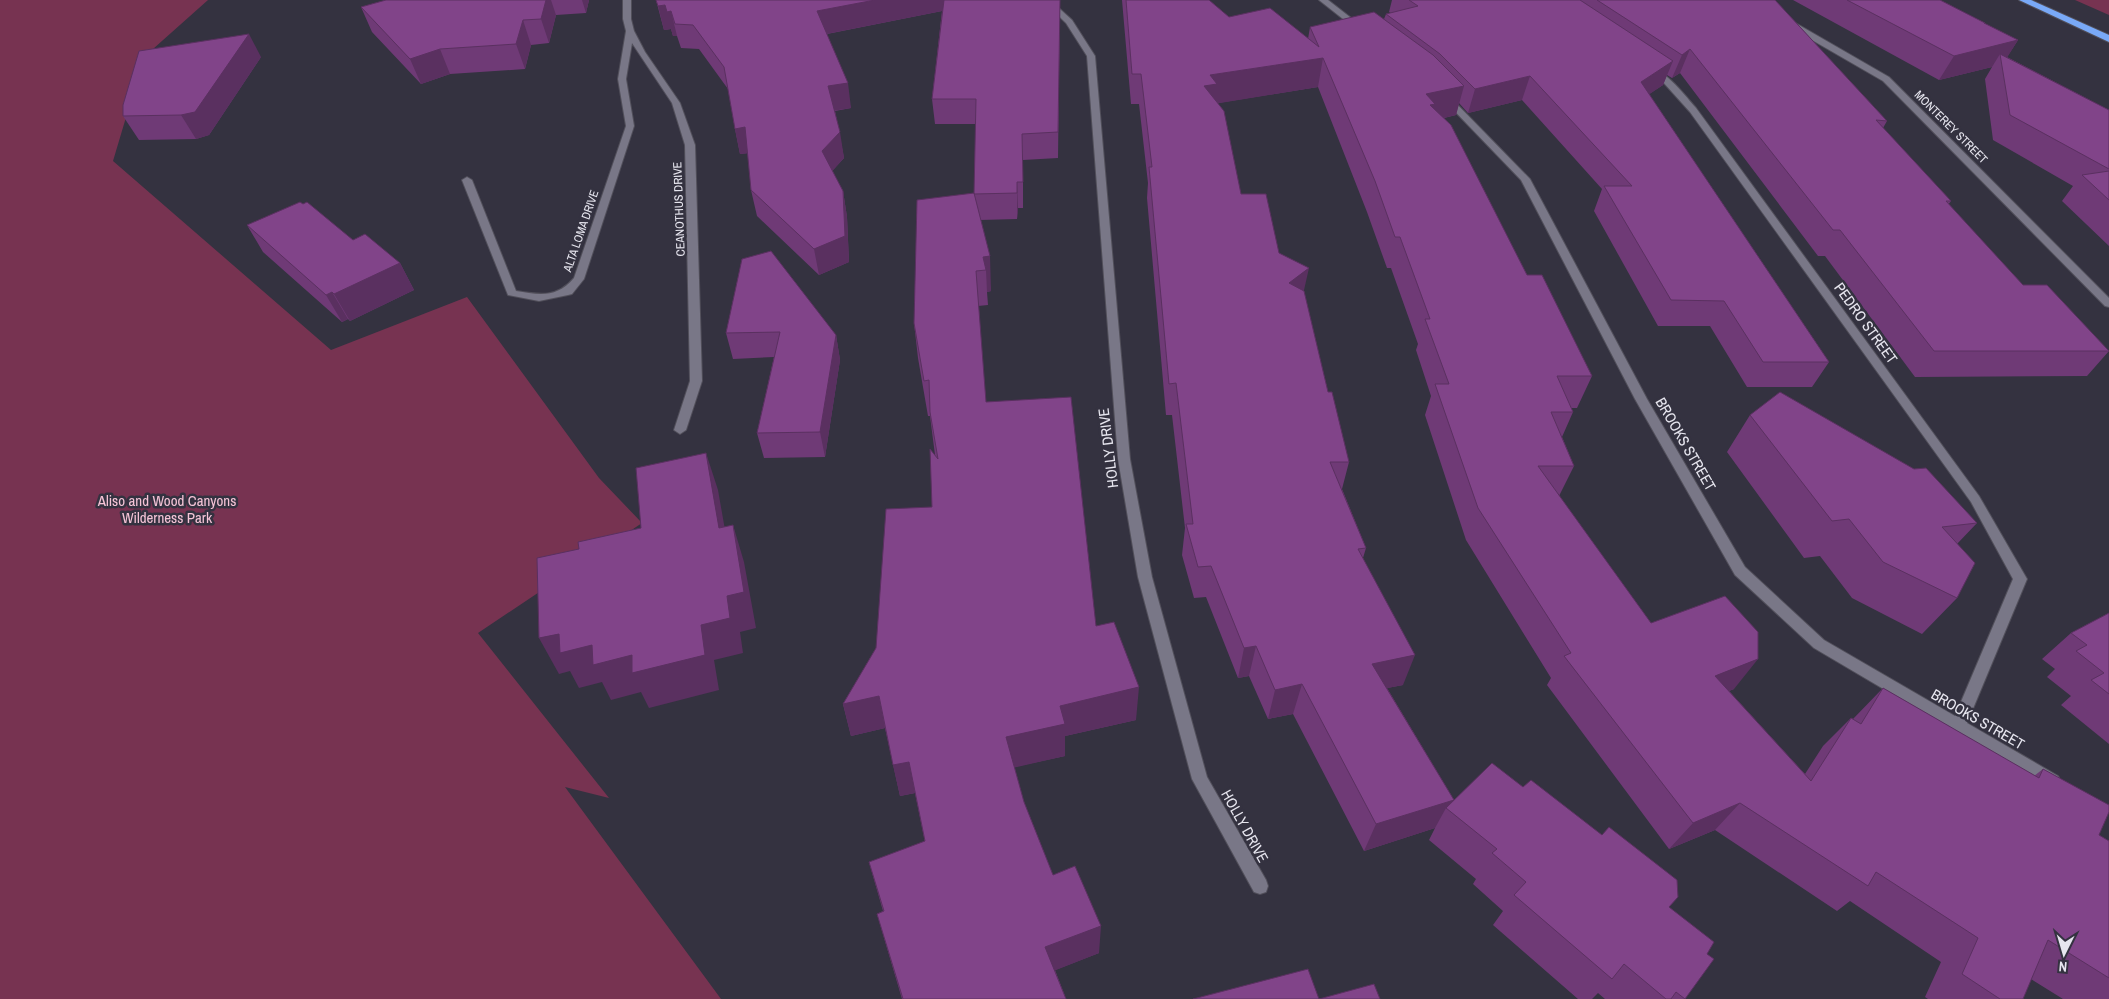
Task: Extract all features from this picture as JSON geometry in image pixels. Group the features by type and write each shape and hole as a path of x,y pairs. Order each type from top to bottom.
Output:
{"highway":[{"path":"2024,0 2109,39"}],"street":[{"name":"CEANOTHUS DRIVE","path":"627,0 627,19 630,31 641,52 676,103 690,145 696,381 680,430"},
{"name":"HOLLY DRIVE","path":"1046,0 1069,22 1092,56 1105,244 1124,459 1145,578 1200,779 1260,886"},
{"path":"1323,0 1370,36"},
{"name":"MONTEREY STREET","path":"1784,20 1886,79 2109,304"},
{"name":"ALTA LOMA DRIVE","path":"468,180 512,293 539,298 568,292 579,279 630,126 622,79 630,31"},
{"name":"PEDRO STREET","path":"1642,64 1666,80 1693,110 1975,499 2020,579 1958,726"},
{"name":"BROOKS STREET","path":"1436,88 1525,180 1641,399 1740,572 1819,644 2067,790"}],"green space":[{"name":"Aliso and Wood Canyons Wilderness Park","path":"0,0 208,0 144,57 113,161 331,350 467,297 599,478 642,523 478,633 609,798 565,787 721,999 0,999"},
{"path":"2075,0 2109,0 2109,15"}],"building":[{"path":"386,0 546,0 541,19 523,20 516,44 440,49 410,59 361,7"},
{"path":"656,0 875,0 817,11 848,83 828,86 840,132 822,151 843,191 845,236 814,249 751,190 745,127 735,129 724,67 693,25 675,24 671,11 667,12 665,5 658,6"},
{"path":"944,0 1060,0 1058,132 1022,134 1023,182 1017,182 1017,193 974,194 976,99 932,99"},
{"path":"1126,0 1209,0 1229,17 1270,8 1319,47 1310,27 1374,12 1433,55 1464,86 1426,94 1435,104 1430,105 1451,125 1527,275 1542,275 1592,376 1557,376 1573,412 1551,412 1574,466 1538,466 1651,623 1725,596 1758,632 1758,659 1715,676 1811,781 1851,718 1861,724 1883,688 2039,778 2043,769 2109,805 2109,812 2099,835 2109,841 2109,978 2048,940 2023,999 2000,999 1962,974 1978,938 1876,872 1868,886 1740,803 1693,823 1564,656 1571,653 1478,508 1435,384 1449,384 1425,319 1430,319 1400,237 1395,237 1375,181 1323,58 1210,75 1217,84 1204,86 1224,111 1241,194 1266,194 1279,253 1309,268 1289,283 1304,291 1328,392 1332,392 1349,462 1330,462 1366,548 1358,549 1415,655 1372,664 1454,800 1376,824 1302,684 1275,690 1256,646 1244,648 1211,566 1198,567 1186,524 1193,524 1176,383 1169,384 1149,167 1152,167 1141,74 1132,74"},
{"path":"1409,0 1580,0 1673,61 1641,82 1829,362 1763,362 1724,301 1671,300 1604,186 1632,186 1530,76 1475,89 1440,54 1386,14 1418,6"},
{"path":"1597,0 1775,0 1887,121 1876,120 1951,201 1946,201 2023,285 2047,285 2109,351 1934,351 1840,230 1833,230 1690,49 1682,55"},
{"path":"1847,0 1940,0 2018,40 1954,56"},
{"path":"249,34 195,112 181,115 123,116 123,105 139,51"},
{"path":"2000,54 2109,110 2109,169 2010,115"},
{"path":"2109,171 2109,200 2082,175"},
{"path":"974,193 990,256 983,257 986,270 976,271 986,402 1071,397 1096,626 1114,622 1139,687 1060,706 1065,724 1006,737 1024,802 1053,875 1075,866 1101,926 1045,947 1066,999 903,999 877,914 884,911 869,862 925,841 909,762 893,765 879,696 843,704 876,648 886,509 932,507 930,449 938,459 930,412 929,380 924,381 914,323 917,200"},
{"path":"300,202 303,204 307,202 353,240 365,234 400,263 334,294 332,292 326,295 247,225"},
{"path":"771,251 836,335 820,432 757,433 780,332 726,333 742,259"},
{"path":"1780,392 1914,469 1926,468 1977,523 1942,527 1975,563 1957,598 1883,562 1849,519 1832,521 1750,415"},
{"path":"706,453 719,528 733,525 744,592 727,596 730,618 701,625 705,655 632,673 632,655 593,665 592,645 560,653 559,634 539,638 537,558 579,549 578,542 641,528 636,468"},
{"path":"2109,613 2109,694 2091,680 2104,673 2076,651 2087,645 2071,633"},
{"path":"1492,763 1523,787 1531,780 1602,835 1609,827 1677,880 1678,897 1669,907 1714,942 1707,954 1714,959 1685,999 1676,992 1671,999 1666,999 1624,964 1612,979 1514,895 1526,882 1492,853 1497,849 1446,808"},
{"path":"1308,969 1319,999 1193,999"},
{"path":"1374,984 1380,999 1319,999"}]}
